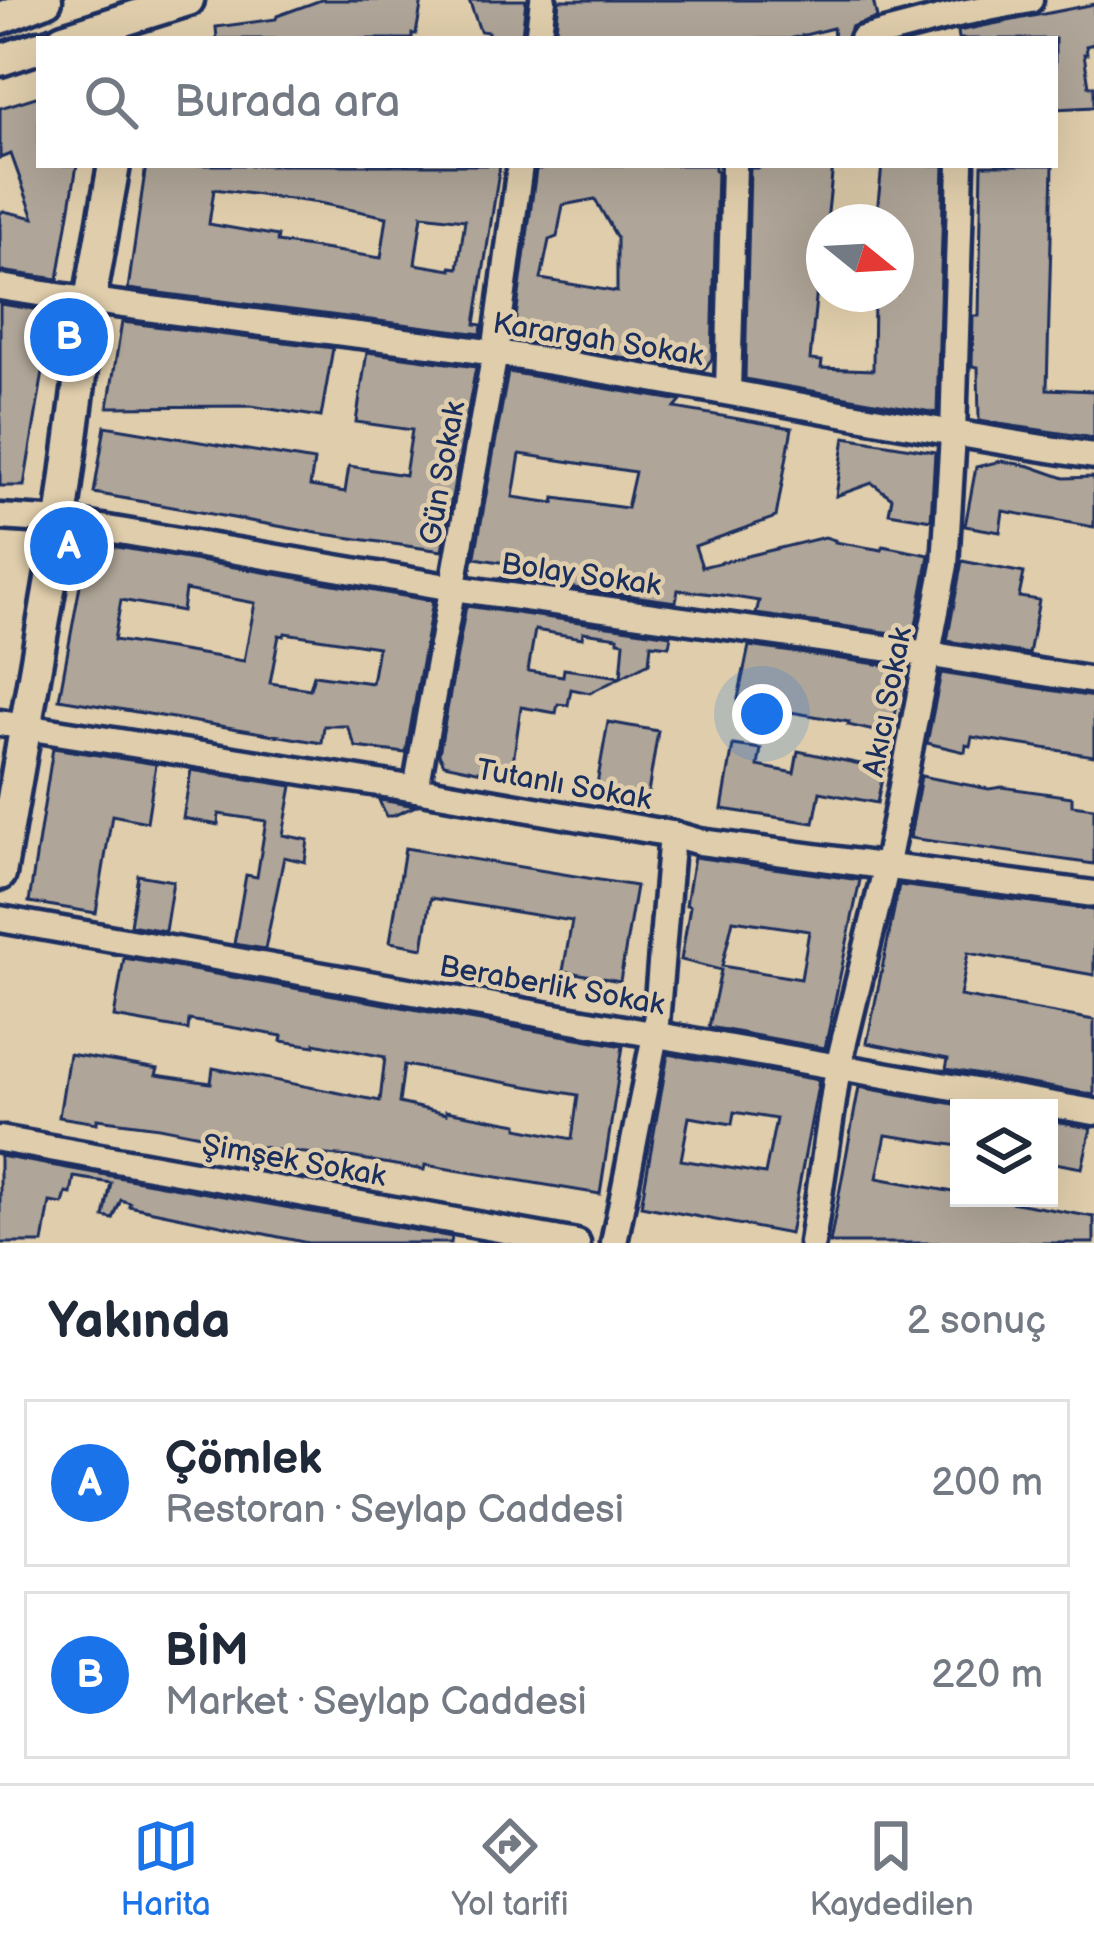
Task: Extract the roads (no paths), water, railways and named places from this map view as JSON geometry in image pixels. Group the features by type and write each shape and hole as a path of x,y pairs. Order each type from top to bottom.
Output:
{"main road":[{"path":"0,16 46,0"},
{"path":"73,36 188,0"},
{"path":"4,58 36,47"},
{"path":"0,874 13,725 61,521 90,300 113,168"}],"street":[{"path":"0,16 8,0"},
{"path":"538,36 543,0"},
{"path":"885,36 962,26 1015,1"},
{"path":"4,58 36,63"},
{"name":"Gün Sokak","path":"416,789 495,353 520,168"},
{"path":"728,392 734,168"},
{"name":"Akıcı Sokak","path":"812,1243 838,1067 886,868 945,565 962,168"},
{"name":"Karargah Sokak","path":"0,287 495,353 1094,456"},
{"name":"Bolay Sokak","path":"0,517 61,521 454,588 1094,681"},
{"name":"Tutanlı Sokak","path":"13,725 416,789 700,842 1094,894"},
{"path":"614,1243 655,1035 672,834"},
{"name":"Beraberlik Sokak","path":"0,920 1094,1112"},
{"name":"Şimşek Sokak","path":"0,1139 577,1243"}],"tram line":[{"path":"0,43 125,0"}],"place":[{"name":"BİM","path":"69,337"},
{"name":"Çömlek","path":"69,546"}]}
